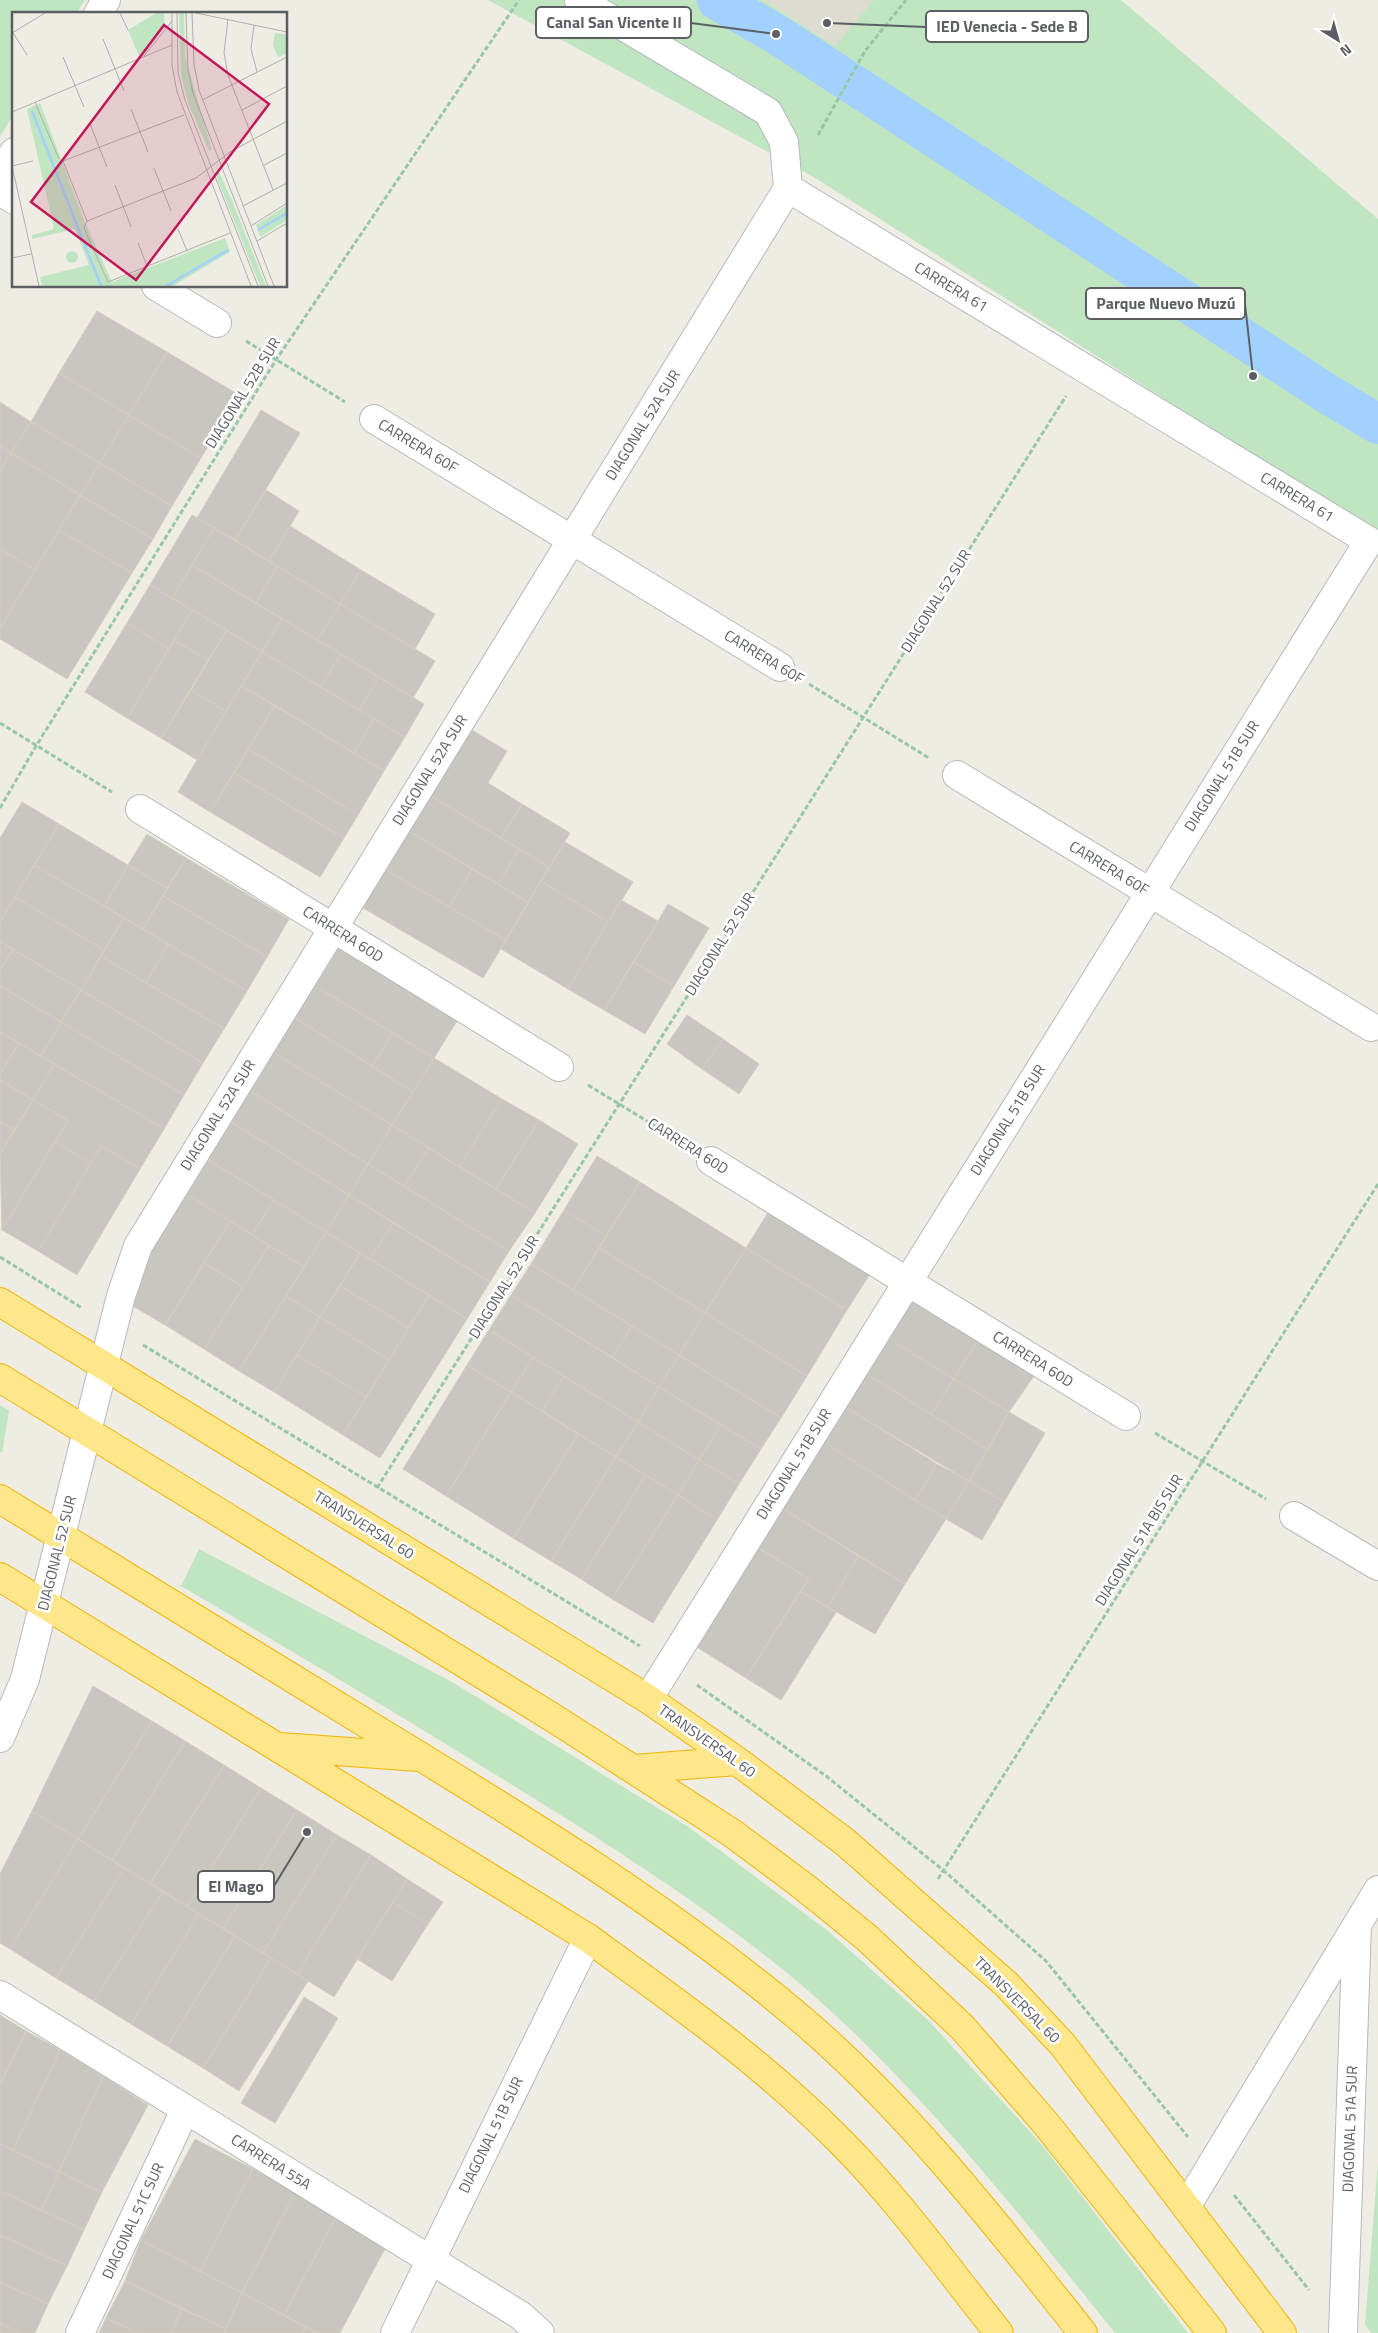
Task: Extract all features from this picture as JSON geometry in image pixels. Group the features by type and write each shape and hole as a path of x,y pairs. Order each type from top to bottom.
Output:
{"highway":[{"name":"TRANSVERSAL 60","path":"0,1302 648,1699 737,1761 846,1842 1006,1984 1034,2012 1063,2046 1282,2333"},
{"path":"0,1378 634,1769 732,1832 803,1886 866,1937 963,2028 1047,2124 1212,2333"},
{"path":"0,1499 423,1758 595,1867 706,1943 803,2021 895,2107 977,2201 1083,2333"},
{"path":"0,1577 588,1938 750,2058 839,2139 883,2186 999,2333"},
{"path":"276,1747 423,1758"},
{"path":"634,1769 737,1761"}],"street":[{"path":"99,12 106,0"},
{"path":"579,0 768,112 784,142 788,188"},
{"path":"0,175 12,155"},
{"name":"CARRERA 61","path":"788,188 1369,541"},
{"name":"DIAGONAL 52A SUR","path":"104,1366 121,1296 138,1246 788,188"},
{"path":"0,191 12,199"},
{"path":"159,288 217,323"},
{"name":"CARRERA 60F","path":"374,419 780,667"},
{"name":"DIAGONAL 51B SUR","path":"648,1699 1369,541"},
{"name":"CARRERA 60F","path":"957,775 1371,1027"},
{"name":"CARRERA 60D","path":"140,809 559,1066"},
{"name":"CARRERA 60D","path":"711,1161 1126,1416"},
{"name":"DIAGONAL 52 SUR","path":"0,1738 25,1679 104,1366"},
{"path":"1294,1516 1378,1566"},
{"name":"DIAGONAL 51A SUR","path":"1186,2207 1378,1890"},
{"name":"DIAGONAL 51A SUR","path":"1343,2333 1357,1925"},
{"name":"DIAGONAL 51B SUR","path":"395,2333 588,1938"},
{"name":"CARRERA 55A","path":"0,1995 520,2315 540,2333"},
{"name":"DIAGONAL 51C SUR","path":"80,2333 185,2110"}],"path":[{"name":"DIAGONAL 52B SUR","path":"0,808 36,746 276,360 519,0"},
{"path":"836,102 865,51 906,0"},
{"name":"CARRERA 60F","path":"217,323 374,419"},
{"name":"DIAGONAL 52 SUR","path":"357,1521 1083,368"},
{"name":"CARRERA 60F","path":"780,667 957,775"},
{"path":"0,723 140,809"},
{"name":"CARRERA 60D","path":"559,1066 711,1161"},
{"name":"DIAGONAL 51A BIS SUR","path":"919,1908 1378,1184"},
{"path":"0,1256 113,1327 546,1587"},
{"path":"1126,1416 1294,1516"}],"shaded area":[{"path":"763,0 873,0 835,46"}],"green space":[{"path":"0,0 85,0 77,12 12,12 12,117 0,136"},
{"path":"488,0 763,0 835,46 873,0 1121,0 1378,219 1378,534 812,176"},
{"path":"0,1405 9,1411 2,1453 0,1452"},
{"path":"199,1549 452,1682 687,1826 828,1931 928,2020 1042,2145 1188,2333 1115,2333 971,2157 894,2073 812,1994 779,1966 710,1914 603,1842 400,1716 181,1586"},
{"path":"1378,2161 1378,2333 1372,2333 1365,2325"}],"building":[{"path":"97,311 167,352 129,415 59,373"},
{"path":"167,352 239,395 201,458 129,415"},
{"path":"59,373 129,415 100,463 31,422"},
{"path":"0,402 31,422 11,453 0,446"},
{"path":"261,410 300,433 235,540 197,518"},
{"path":"129,415 201,458 172,506 100,463"},
{"path":"31,422 100,463 80,495 11,453"},
{"path":"0,446 11,453 0,471"},
{"path":"11,453 80,495 35,570 0,549 0,471"},
{"path":"100,463 172,506 153,539 80,495"},
{"path":"266,490 299,511 269,561 235,540"},
{"path":"80,495 153,539 132,573 59,530"},
{"path":"192,515 214,528 172,598 150,585"},
{"path":"290,526 361,570 340,604 269,561"},
{"path":"214,528 277,566 256,603 192,565"},
{"path":"59,530 132,573 67,679 0,639 0,628"},
{"path":"0,549 35,570 0,628"},
{"path":"192,565 282,619 262,652 172,598"},
{"path":"277,566 340,604 317,640 256,603"},
{"path":"361,570 435,614 415,649 340,604"},
{"path":"150,585 192,610 169,649 127,623"},
{"path":"340,604 435,661 413,698 317,640"},
{"path":"192,610 227,630 208,660 174,640"},
{"path":"282,619 341,654 321,687 262,652"},
{"path":"127,623 169,649 127,718 85,692"},
{"path":"227,630 262,652 226,711 191,690"},
{"path":"174,640 208,660 161,738 127,718"},
{"path":"262,652 374,719 354,753 241,686"},
{"path":"341,654 379,677 359,710 321,687"},
{"path":"379,677 424,704 405,737 359,710"},
{"path":"241,686 275,705 210,812 178,792"},
{"path":"191,690 226,711 197,760 161,738"},
{"path":"275,705 384,771 358,815 248,749"},
{"path":"374,719 405,737 384,771 354,753"},
{"path":"470,729 507,751 488,783 522,804 501,838 431,796"},
{"path":"248,749 358,815 344,838 234,773"},
{"path":"234,773 344,838 320,877 210,812"},
{"path":"431,796 519,849 498,884 409,831"},
{"path":"22,802 59,824 0,922 0,838"},
{"path":"522,804 570,833 549,867 501,838"},
{"path":"59,824 128,865 104,906 34,865"},
{"path":"409,831 472,869 449,907 386,870"},
{"path":"147,834 186,858 167,888 128,865"},
{"path":"565,842 633,882 608,922 541,881"},
{"path":"519,849 549,867 528,902 498,884"},
{"path":"186,858 289,919 267,957 163,896"},
{"path":"34,865 124,918 104,950 15,897"},
{"path":"128,865 167,888 143,929 104,906"},
{"path":"472,869 528,902 506,940 449,907"},
{"path":"386,870 506,940 483,978 363,908"},
{"path":"541,881 608,922 568,989 501,949"},
{"path":"163,896 267,957 247,991 143,929"},
{"path":"15,897 104,950 81,990 0,942 0,922"},
{"path":"621,900 658,921 604,1010 568,989"},
{"path":"668,904 709,928 674,986 634,962"},
{"path":"124,918 168,944 146,983 101,956"},
{"path":"0,942 13,949 0,970"},
{"path":"168,944 247,991 224,1029 146,983"},
{"path":"339,948 457,1021 434,1058 315,986"},
{"path":"13,949 81,990 61,1022 0,986 0,970"},
{"path":"101,956 224,1029 203,1063 81,990"},
{"path":"634,962 674,986 645,1034 604,1010"},
{"path":"0,986 61,1022 41,1056 0,1032"},
{"path":"315,986 393,1033 372,1066 295,1018"},
{"path":"81,990 203,1063 184,1095 61,1022"},
{"path":"687,1015 723,1039 702,1069 667,1044"},
{"path":"295,1018 413,1092 392,1125 274,1053"},
{"path":"61,1022 184,1095 164,1129 41,1056"},
{"path":"0,1032 19,1043 0,1074"},
{"path":"393,1033 434,1058 413,1092 372,1066"},
{"path":"723,1039 759,1064 739,1094 702,1069"},
{"path":"19,1043 54,1064 33,1100 0,1080 0,1074"},
{"path":"274,1053 392,1125 368,1164 250,1091"},
{"path":"434,1058 502,1099 459,1167 392,1125"},
{"path":"54,1064 164,1129 140,1169 101,1146 91,1163 55,1142 68,1120 33,1100"},
{"path":"0,1080 33,1100 14,1130 0,1121"},
{"path":"250,1091 368,1164 349,1195 231,1122"},
{"path":"502,1099 539,1120 496,1189 459,1167"},
{"path":"33,1100 68,1120 2,1230 0,1154"},
{"path":"539,1120 578,1144 535,1213 496,1189"},
{"path":"0,1121 14,1130 0,1154"},
{"path":"231,1122 349,1195 326,1232 208,1160"},
{"path":"392,1125 429,1148 404,1186 368,1164"},
{"path":"55,1142 91,1163 38,1251 2,1230"},
{"path":"101,1146 140,1169 77,1275 38,1251"},
{"path":"429,1148 535,1213 509,1251 404,1186"},
{"path":"597,1156 640,1182 606,1236 564,1210"},
{"path":"208,1160 274,1200 252,1235 187,1194"},
{"path":"368,1164 509,1251 490,1282 349,1195"},
{"path":"640,1182 746,1248 705,1313 599,1248"},
{"path":"187,1194 230,1221 165,1325 121,1299"},
{"path":"349,1195 393,1223 370,1259 326,1232"},
{"path":"274,1200 326,1232 304,1267 252,1235"},
{"path":"564,1210 606,1236 573,1290 531,1264"},
{"path":"769,1211 870,1274 847,1310 746,1248"},
{"path":"230,1221 269,1245 243,1287 204,1263"},
{"path":"393,1223 490,1282 467,1319 370,1259"},
{"path":"326,1232 360,1253 320,1317 286,1296"},
{"path":"269,1245 304,1267 239,1371 204,1349"},
{"path":"599,1248 705,1313 679,1355 573,1290"},
{"path":"746,1248 847,1310 807,1376 705,1313"},
{"path":"360,1253 429,1295 409,1328 340,1286"},
{"path":"204,1263 243,1287 204,1349 165,1325"},
{"path":"531,1264 632,1326 612,1357 511,1295"},
{"path":"340,1286 409,1328 389,1360 320,1317"},
{"path":"429,1295 467,1319 380,1458 343,1435"},
{"path":"511,1295 659,1387 638,1422 489,1330"},
{"path":"286,1296 320,1317 274,1392 239,1371"},
{"path":"913,1300 978,1340 954,1379 889,1339"},
{"path":"705,1313 807,1376 781,1418 679,1355"},
{"path":"320,1317 389,1360 366,1397 297,1355"},
{"path":"632,1326 679,1355 659,1387 612,1357"},
{"path":"489,1330 533,1357 511,1392 467,1365"},
{"path":"889,1339 954,1379 931,1414 867,1374"},
{"path":"978,1340 1034,1376 1009,1412 954,1379"},
{"path":"297,1355 366,1397 343,1435 274,1392"},
{"path":"679,1355 781,1418 761,1449 659,1387"},
{"path":"533,1357 564,1376 542,1411 511,1392"},
{"path":"467,1365 511,1392 446,1496 403,1469"},
{"path":"867,1374 988,1450 969,1481 845,1407"},
{"path":"564,1376 638,1422 616,1457 542,1411"},
{"path":"954,1379 1009,1412 988,1450 931,1414"},
{"path":"659,1387 721,1425 699,1460 638,1422"},
{"path":"511,1392 578,1434 513,1538 446,1496"},
{"path":"845,1407 937,1464 915,1500 823,1442"},
{"path":"1009,1412 1045,1433 1004,1502 969,1481"},
{"path":"638,1422 699,1460 678,1495 616,1457"},
{"path":"721,1425 761,1449 739,1484 699,1460"},
{"path":"578,1434 616,1457 551,1561 513,1538"},
{"path":"823,1442 946,1519 905,1584 782,1508"},
{"path":"616,1457 646,1475 581,1579 551,1561"},
{"path":"699,1460 739,1484 717,1520 678,1495"},
{"path":"937,1464 969,1481 946,1519 915,1500"},
{"path":"646,1475 678,1495 612,1599 581,1579"},
{"path":"969,1481 1004,1502 982,1540 946,1519"},
{"path":"678,1495 717,1520 653,1623 612,1599"},
{"path":"782,1508 858,1556 828,1607 800,1591 809,1579 757,1547"},
{"path":"757,1547 809,1579 746,1678 695,1646"},
{"path":"858,1556 905,1584 875,1634 828,1607"},
{"path":"800,1591 836,1612 781,1700 746,1678"},
{"path":"93,1686 152,1721 78,1839 32,1811"},
{"path":"152,1721 185,1741 112,1860 78,1839"},
{"path":"185,1741 224,1765 150,1884 112,1860"},
{"path":"224,1765 261,1788 187,1907 150,1884"},
{"path":"261,1788 297,1810 223,1928 187,1907"},
{"path":"297,1810 337,1835 263,1953 223,1928"},
{"path":"32,1811 78,1839 10,1949 0,1943 0,1874"},
{"path":"337,1835 371,1855 297,1974 263,1953"},
{"path":"78,1839 124,1868 56,1978 10,1949"},
{"path":"371,1855 407,1879 334,1997 297,1974"},
{"path":"124,1868 163,1891 94,2001 56,1978"},
{"path":"407,1879 443,1902 428,1924 393,1902"},
{"path":"163,1891 199,1914 131,2024 94,2001"},
{"path":"393,1902 428,1924 392,1981 357,1959"},
{"path":"199,1914 235,1936 167,2046 131,2024"},
{"path":"235,1936 271,1958 203,2068 167,2046"},
{"path":"271,1958 308,1981 239,2091 203,2068"},
{"path":"304,1997 338,2018 275,2123 241,2103"},
{"path":"0,2015 26,2031 0,2085"},
{"path":"26,2031 60,2050 13,2150 0,2144 0,2085"},
{"path":"60,2050 103,2076 59,2172 13,2150"},
{"path":"103,2076 148,2105 102,2192 59,2172"},
{"path":"195,2139 253,2169 200,2271 141,2240"},
{"path":"0,2144 59,2172 41,2210 0,2191"},
{"path":"253,2169 296,2191 242,2293 200,2271"},
{"path":"59,2172 102,2192 84,2230 41,2210"},
{"path":"0,2191 84,2230 67,2266 0,2235"},
{"path":"296,2191 338,2213 284,2315 242,2293"},
{"path":"338,2213 389,2241 340,2333 318,2333 284,2315"},
{"path":"0,2235 67,2266 48,2304 0,2282"},
{"path":"141,2240 242,2293 226,2329 125,2281"},
{"path":"125,2281 182,2309 171,2333 137,2333 106,2318"},
{"path":"0,2282 48,2304 35,2333 20,2333 0,2323"},
{"path":"242,2293 306,2327 303,2333 224,2333"},
{"path":"182,2309 226,2329 224,2333 171,2333"},
{"path":"106,2318 137,2333 99,2333"},
{"path":"0,2323 20,2333 0,2333"},
{"path":"306,2327 318,2333 303,2333"}],"waterway":[{"path":"717,0 776,34 1326,393 1378,424"}],"place":[{"name":"IED Venecia - Sede B","path":"827,23"},
{"name":"Canal San Vicente II","path":"776,34"},
{"name":"Parque Nuevo Muzú","path":"1253,376"},
{"name":"El Mago","path":"307,1832"}]}
